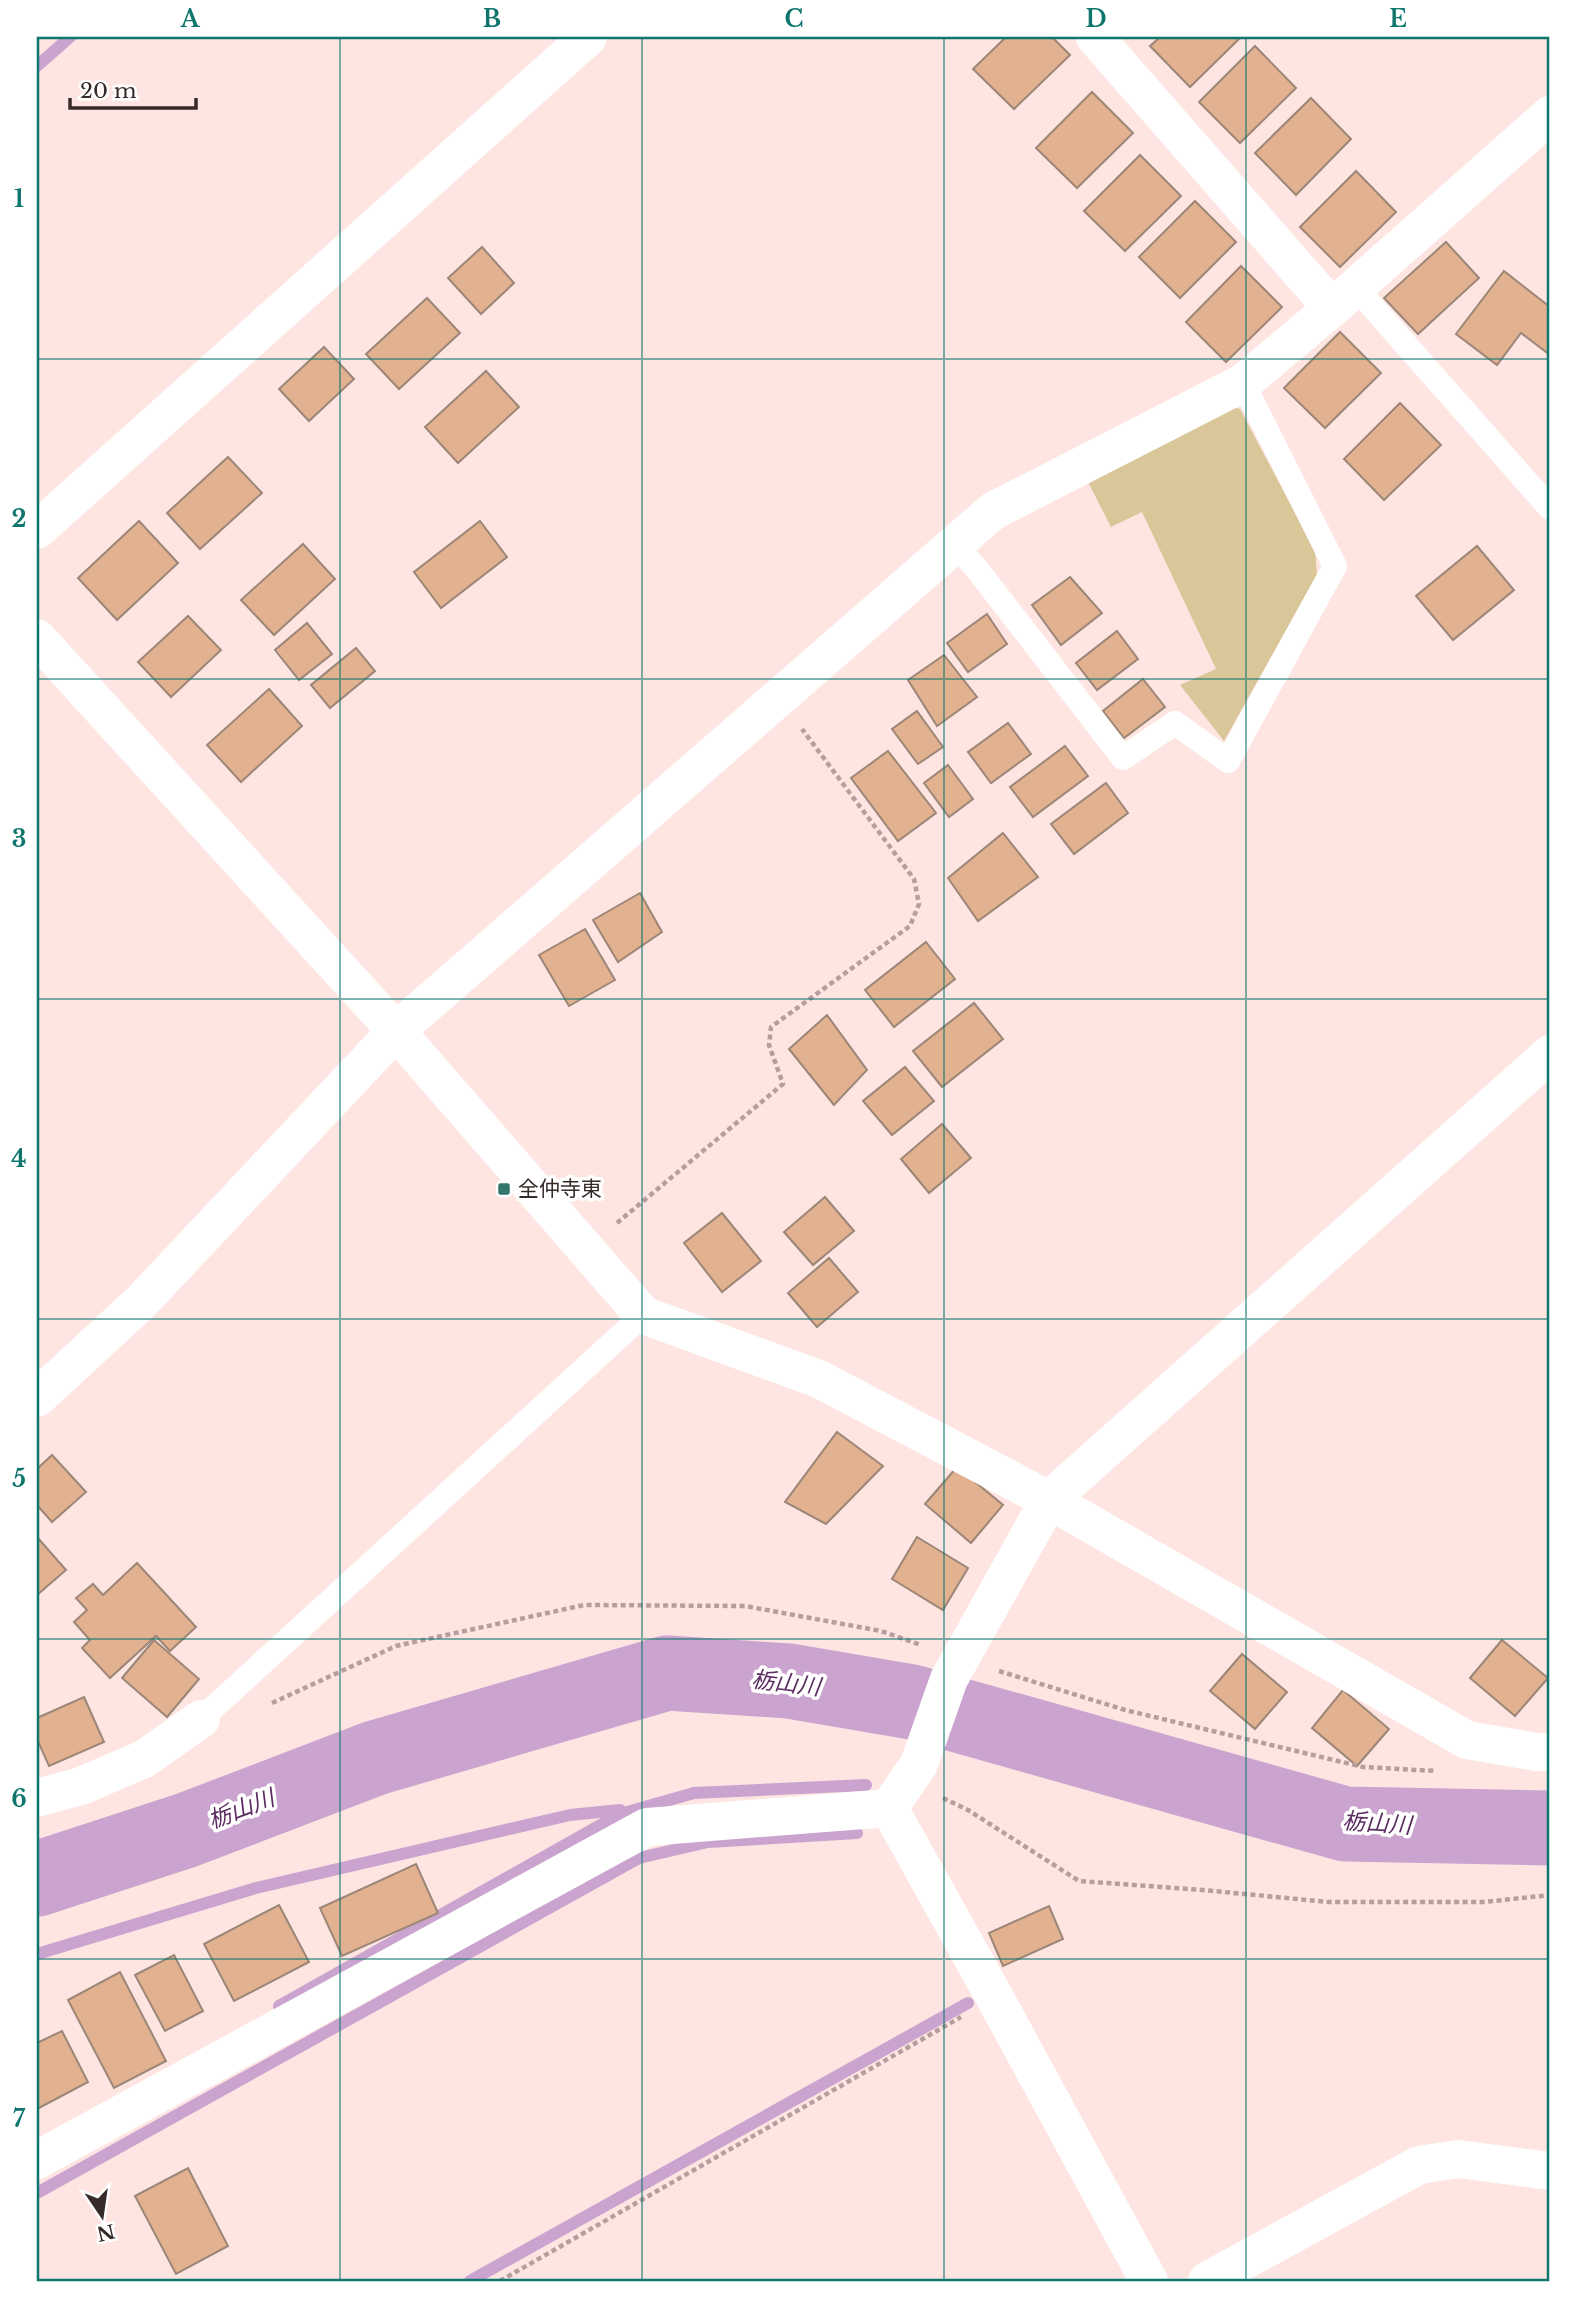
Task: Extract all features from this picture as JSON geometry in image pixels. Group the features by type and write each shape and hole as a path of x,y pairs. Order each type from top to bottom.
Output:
{"street":[{"path":"37,530 588,37"},
{"path":"1095,37 1343,298"},
{"path":"37,1398 141,1302 396,1031 993,510 1243,383 1550,114"},
{"path":"37,638 396,1031 643,1315 818,1379 1049,1500 1467,1740 1550,1752"},
{"path":"1149,2281 995,1998 905,1784 954,1669 1049,1500 1550,1054"},
{"path":"37,1798 81,1786 144,1759 201,1719"},
{"path":"37,2160 647,1827 905,1784"},
{"path":"1207,2281 1419,2165 1458,2159 1550,2171"}],"lane":[{"path":"1343,298 1550,508"},
{"path":"954,544 976,568 1123,758 1175,723 1228,761 1335,566 1243,383"},
{"path":"201,1719 643,1315"}],"path":[{"path":"585,1249 783,1084 769,1045 771,1027 910,926 919,904 914,879 778,698"},
{"path":"261,1708 396,1646 584,1605 745,1606 881,1631 954,1669 1363,1767 1435,1771 1448,1768"},
{"path":"905,1784 968,1810 1079,1881 1328,1902 1484,1902 1550,1895"},
{"path":"500,2281 995,1998"}],"shaded area":[{"path":"1231,407 1240,409 1315,550 1317,575 1224,741 1180,685 1216,669 1142,512 1111,527 1088,482"}],"building":[{"path":"1006,37 1052,37 1070,55 1014,109 973,69"},
{"path":"1160,37 1241,37 1190,87 1150,46"},
{"path":"1255,46 1296,88 1240,143 1199,102"},
{"path":"1092,92 1133,133 1077,188 1036,148"},
{"path":"1311,98 1351,139 1296,195 1255,153"},
{"path":"1140,155 1181,196 1125,251 1084,211"},
{"path":"1356,171 1396,212 1340,267 1300,227"},
{"path":"1195,201 1236,242 1180,298 1139,257"},
{"path":"1446,242 1479,278 1418,334 1384,298"},
{"path":"482,247 514,283 481,314 448,278"},
{"path":"1241,266 1282,307 1226,362 1186,322"},
{"path":"1504,271 1550,307 1550,355 1521,333 1497,365 1456,334"},
{"path":"427,298 460,333 399,389 366,354"},
{"path":"1340,332 1381,373 1325,428 1284,388"},
{"path":"324,347 354,379 309,421 279,389"},
{"path":"486,371 519,407 458,463 425,427"},
{"path":"1400,403 1441,445 1384,500 1344,459"},
{"path":"228,457 262,493 200,549 167,513"},
{"path":"139,521 178,563 117,620 78,578"},
{"path":"480,521 507,557 441,608 414,572"},
{"path":"303,544 335,579 274,635 241,600"},
{"path":"1477,546 1514,590 1453,640 1416,596"},
{"path":"1070,577 1102,613 1061,645 1032,605"},
{"path":"987,614 1007,644 968,672 947,643"},
{"path":"188,616 221,650 171,697 138,662"},
{"path":"307,623 332,654 299,680 275,650"},
{"path":"1117,631 1138,659 1097,690 1076,663"},
{"path":"356,648 375,671 330,708 311,685"},
{"path":"944,655 977,697 937,726 908,680"},
{"path":"1143,679 1165,707 1124,738 1103,711"},
{"path":"269,689 302,726 241,782 207,745"},
{"path":"917,711 943,747 918,764 892,729"},
{"path":"1008,723 1031,754 991,783 968,752"},
{"path":"1065,746 1088,776 1033,817 1010,787"},
{"path":"888,751 936,813 898,841 851,778"},
{"path":"948,765 973,799 949,817 924,783"},
{"path":"1106,783 1128,813 1074,854 1051,824"},
{"path":"1003,833 1038,877 978,921 948,878"},
{"path":"640,893 662,932 618,962 593,920"},
{"path":"585,929 615,980 569,1006 539,955"},
{"path":"926,942 955,979 894,1027 865,990"},
{"path":"974,1003 1003,1039 942,1087 913,1051"},
{"path":"827,1015 867,1070 834,1105 789,1049"},
{"path":"905,1067 934,1101 892,1135 863,1101"},
{"path":"942,1124 971,1158 929,1193 901,1159"},
{"path":"825,1197 854,1231 813,1265 784,1232"},
{"path":"722,1213 761,1261 722,1292 684,1243"},
{"path":"829,1258 858,1292 817,1327 788,1293"},
{"path":"837,1432 883,1466 826,1524 785,1502"},
{"path":"52,1455 86,1492 52,1522 37,1505 37,1469"},
{"path":"957,1467 1003,1505 971,1543 925,1504"},
{"path":"37,1537 66,1570 37,1595"},
{"path":"917,1537 968,1568 943,1610 892,1579"},
{"path":"137,1563 196,1627 170,1651 156,1636 110,1678 82,1648 90,1640 74,1622 87,1610 76,1598 93,1584 103,1595"},
{"path":"154,1640 199,1679 167,1717 122,1678"},
{"path":"1502,1640 1548,1678 1515,1716 1470,1678"},
{"path":"1242,1654 1287,1692 1255,1729 1210,1691"},
{"path":"1343,1690 1389,1729 1357,1766 1312,1728"},
{"path":"84,1697 104,1742 49,1766 37,1739 37,1718"},
{"path":"416,1864 438,1913 342,1956 320,1908"},
{"path":"279,1905 309,1962 234,2001 204,1944"},
{"path":"1049,1906 1063,1939 1003,1966 989,1933"},
{"path":"174,1955 203,2011 165,2031 135,1975"},
{"path":"120,1972 166,2061 114,2088 68,2000"},
{"path":"62,2031 88,2082 37,2109 37,2043"},
{"path":"188,2168 228,2246 176,2274 135,2196"}],"waterway":[{"path":"37,66 70,37"},
{"name":"栃山川","path":"37,1879 187,1830 375,1758 667,1673 789,1681 912,1702 1345,1824 1550,1828"},
{"path":"279,2006 620,1814 694,1793 866,1785"},
{"path":"37,1954 256,1888 570,1815 620,1810"},
{"path":"37,2193 639,1858 708,1842 857,1833"},
{"path":"470,2281 968,2003"}],"place":[{"name":"全仲寺東","path":"504,1189"}]}
